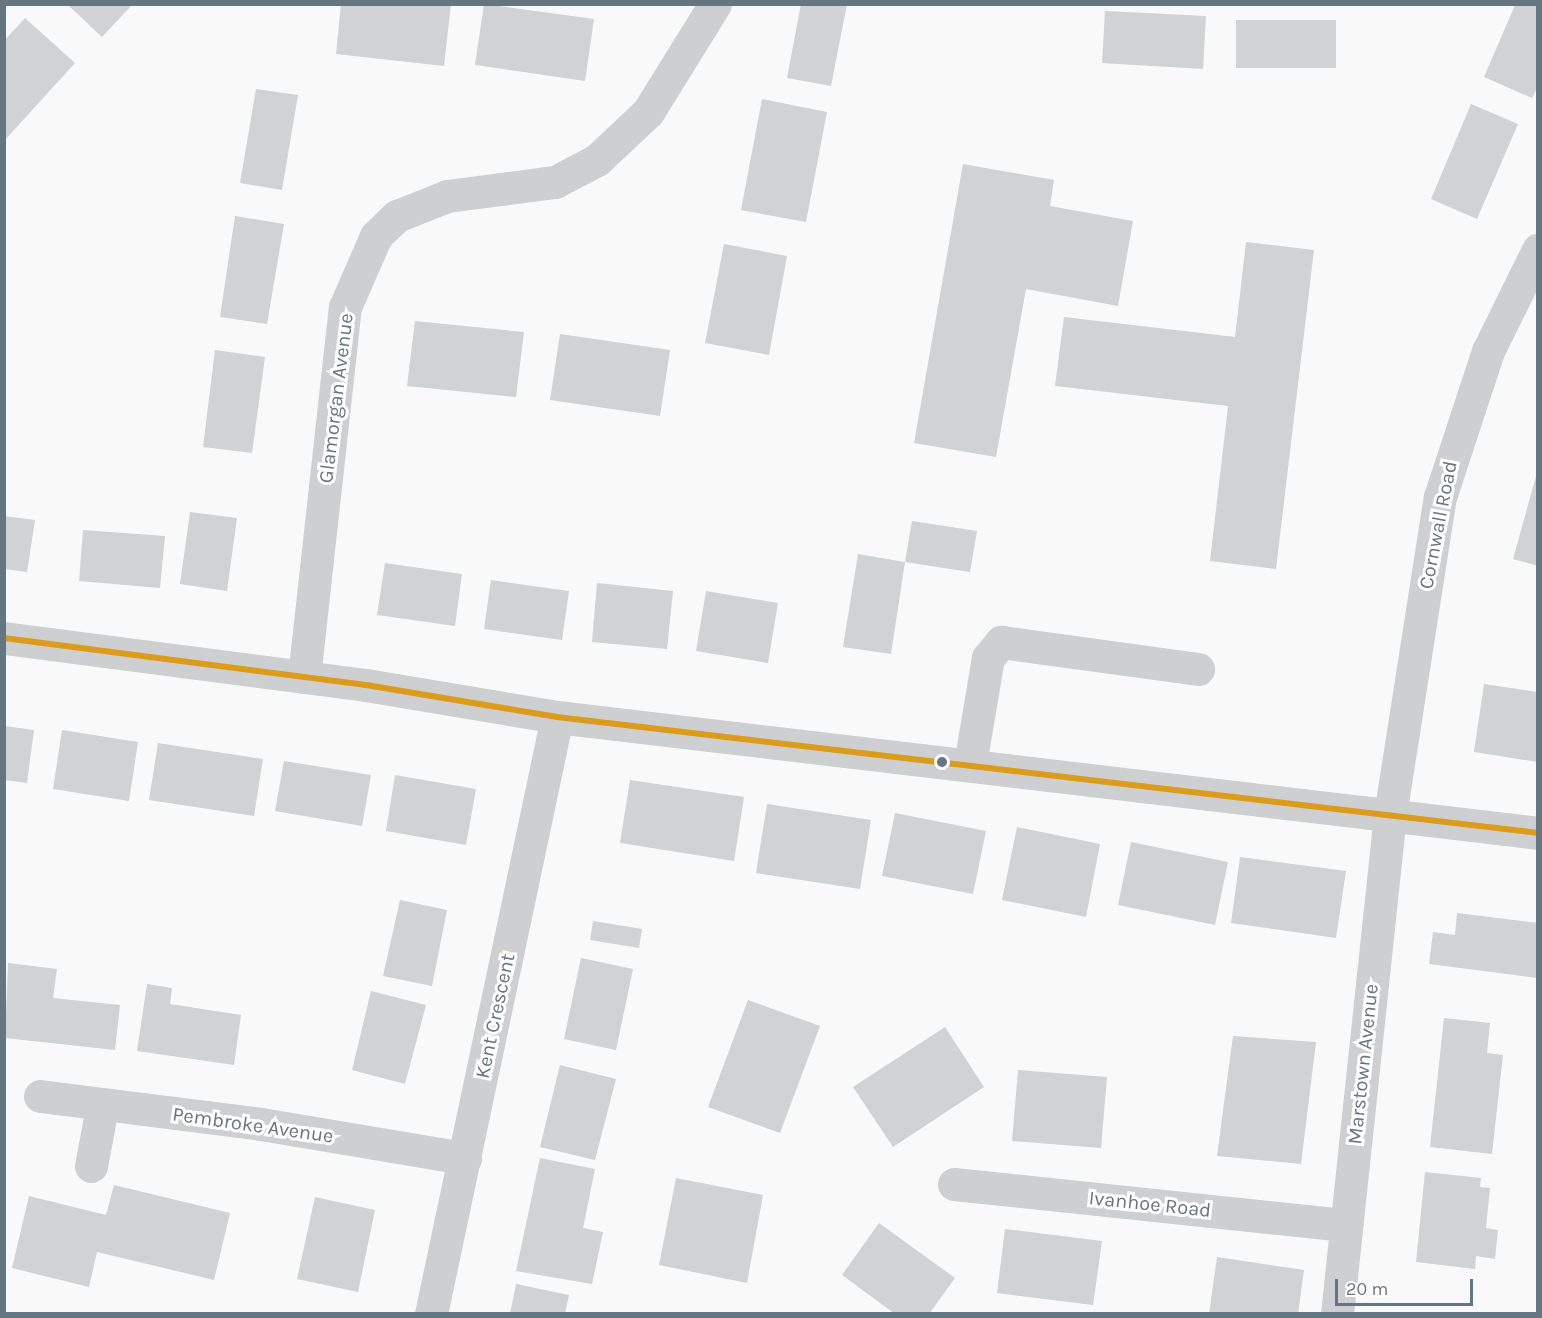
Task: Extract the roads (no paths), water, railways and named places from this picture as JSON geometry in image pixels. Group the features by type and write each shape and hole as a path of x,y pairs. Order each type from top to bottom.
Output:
{"street":[{"name":"Glamorgan Avenue","path":"304,677 345,307 376,236 397,216 447,196 555,182 597,160 648,112 715,4"},
{"name":"Cornwall Road","path":"1390,815 1440,497 1488,351 1538,250"},
{"path":"4,638 304,677 557,717 970,764 1538,833"},
{"path":"970,764 988,657 1001,642 1198,669"},
{"name":"Kent Crescent","path":"431,1314 557,717"},
{"name":"Marstown Avenue","path":"1337,1314 1390,815"},
{"name":"Pembroke Avenue","path":"40,1096 102,1107 261,1124 465,1158"},
{"path":"91,1166 102,1107"},
{"name":"Ivanhoe Road","path":"954,1184 1346,1225"}]}
